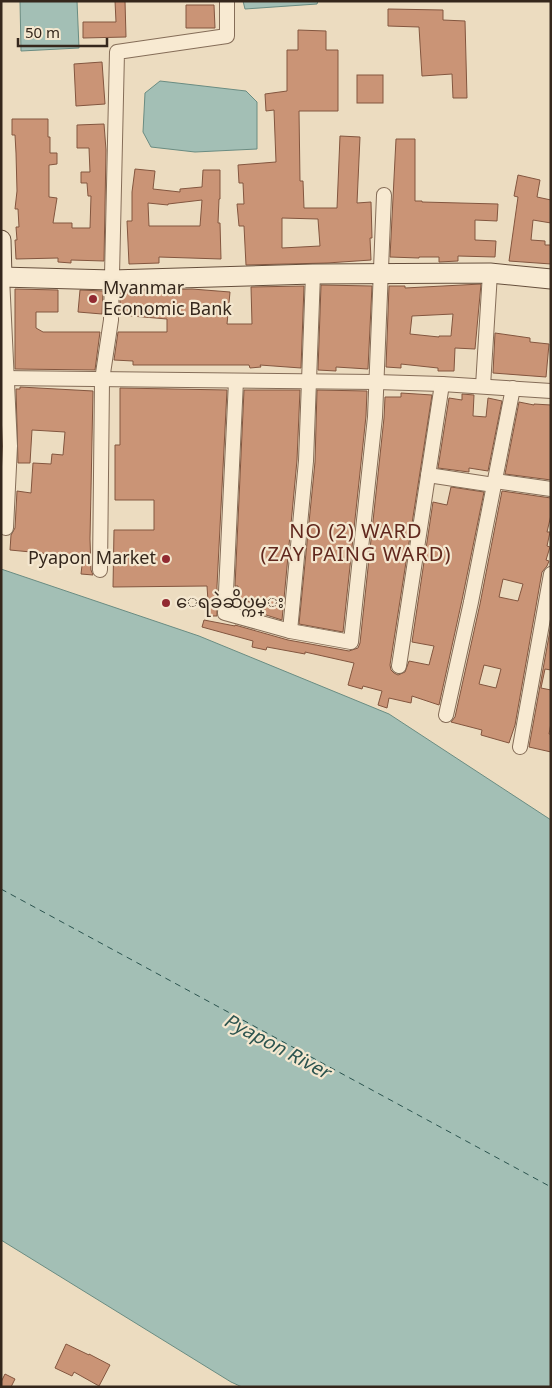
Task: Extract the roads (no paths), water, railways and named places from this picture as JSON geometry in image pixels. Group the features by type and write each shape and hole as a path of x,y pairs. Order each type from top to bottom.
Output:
{"main road":[{"path":"1,240 2,277 112,280 313,274 490,273 551,279"}],"street":[{"path":"100,570 102,380 111,320 117,52 227,36 227,1"},
{"path":"236,381 225,614 290,631 351,642 375,417 384,195"},
{"path":"483,386 490,273"},
{"path":"290,631 306,461 313,274"},
{"path":"2,277 4,378 10,446 6,528"},
{"path":"4,378 376,382 483,386 551,391"},
{"path":"399,666 442,384"},
{"path":"446,715 471,602 513,388"},
{"path":"428,475 551,489"},
{"path":"520,747 551,574"}],"water":[{"path":"20,1 77,1 79,48 21,51"},
{"path":"243,1 318,1 317,4 245,9"},
{"path":"160,81 246,91 257,102 257,149 195,152 151,147 143,132 145,93"},
{"name":"Pyapon River","path":"1,569 199,636 389,714 551,820 551,1387 242,1387 1,1240"}],"place":[{"name":"Myanmar Economic Bank","path":"93,299"},
{"name":"Pyapon Market","path":"166,559"},
{"name":"ေရခဲဆိပ္ကမ္း","path":"166,603"}],"district":[{"name":"NO (2) WARD (ZAY PAING WARD)","path":"356,544"}]}
